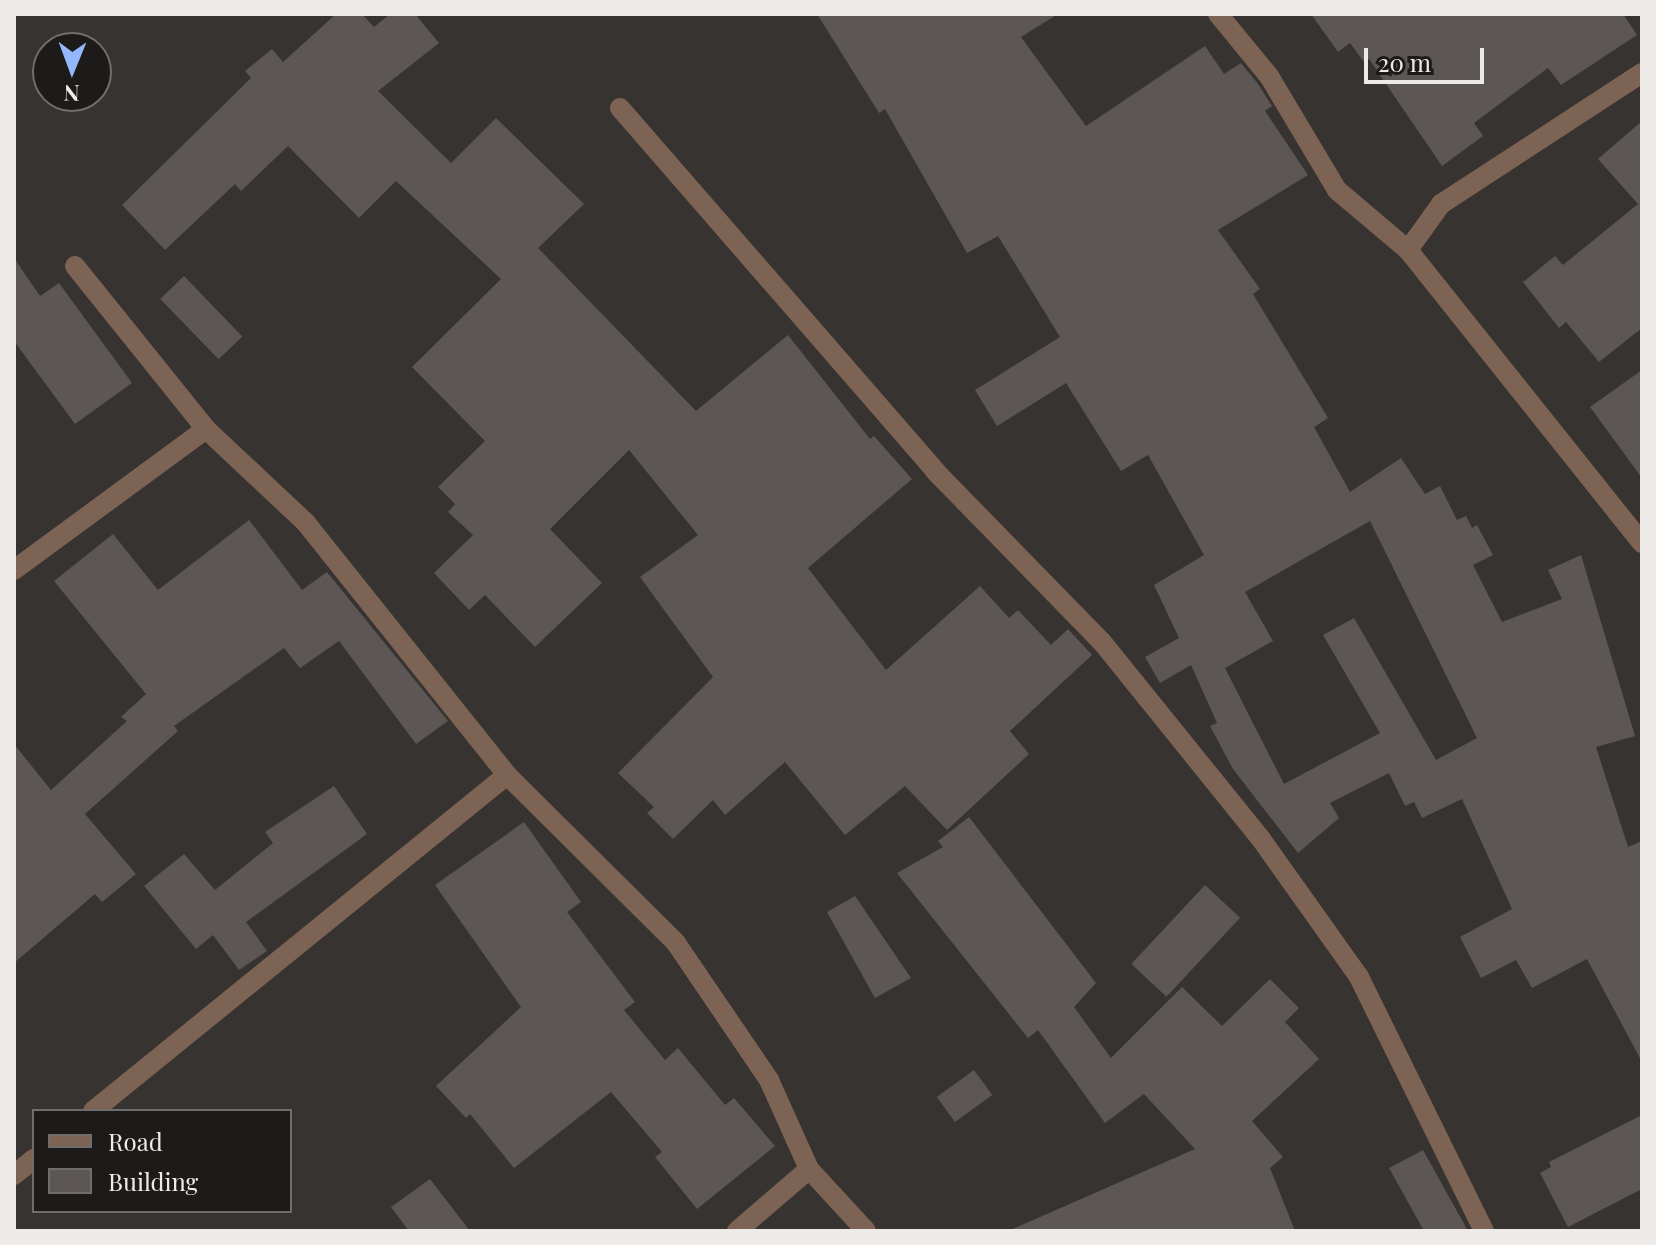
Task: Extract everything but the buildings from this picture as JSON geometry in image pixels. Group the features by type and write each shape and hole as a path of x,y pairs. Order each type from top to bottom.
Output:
{"street":[{"path":"1218,14 1269,76 1337,190 1408,250 1642,543"},
{"path":"1408,250 1441,204 1642,73"},
{"path":"620,108 935,471 1102,642 1261,839 1359,977 1484,1231"},
{"path":"75,266 206,429 306,523 507,775 676,943 769,1080 809,1169 866,1231"},
{"path":"14,570 206,429"},
{"path":"95,1109 507,775"},
{"path":"14,1175 32,1161"},
{"path":"737,1231 809,1169"}]}
